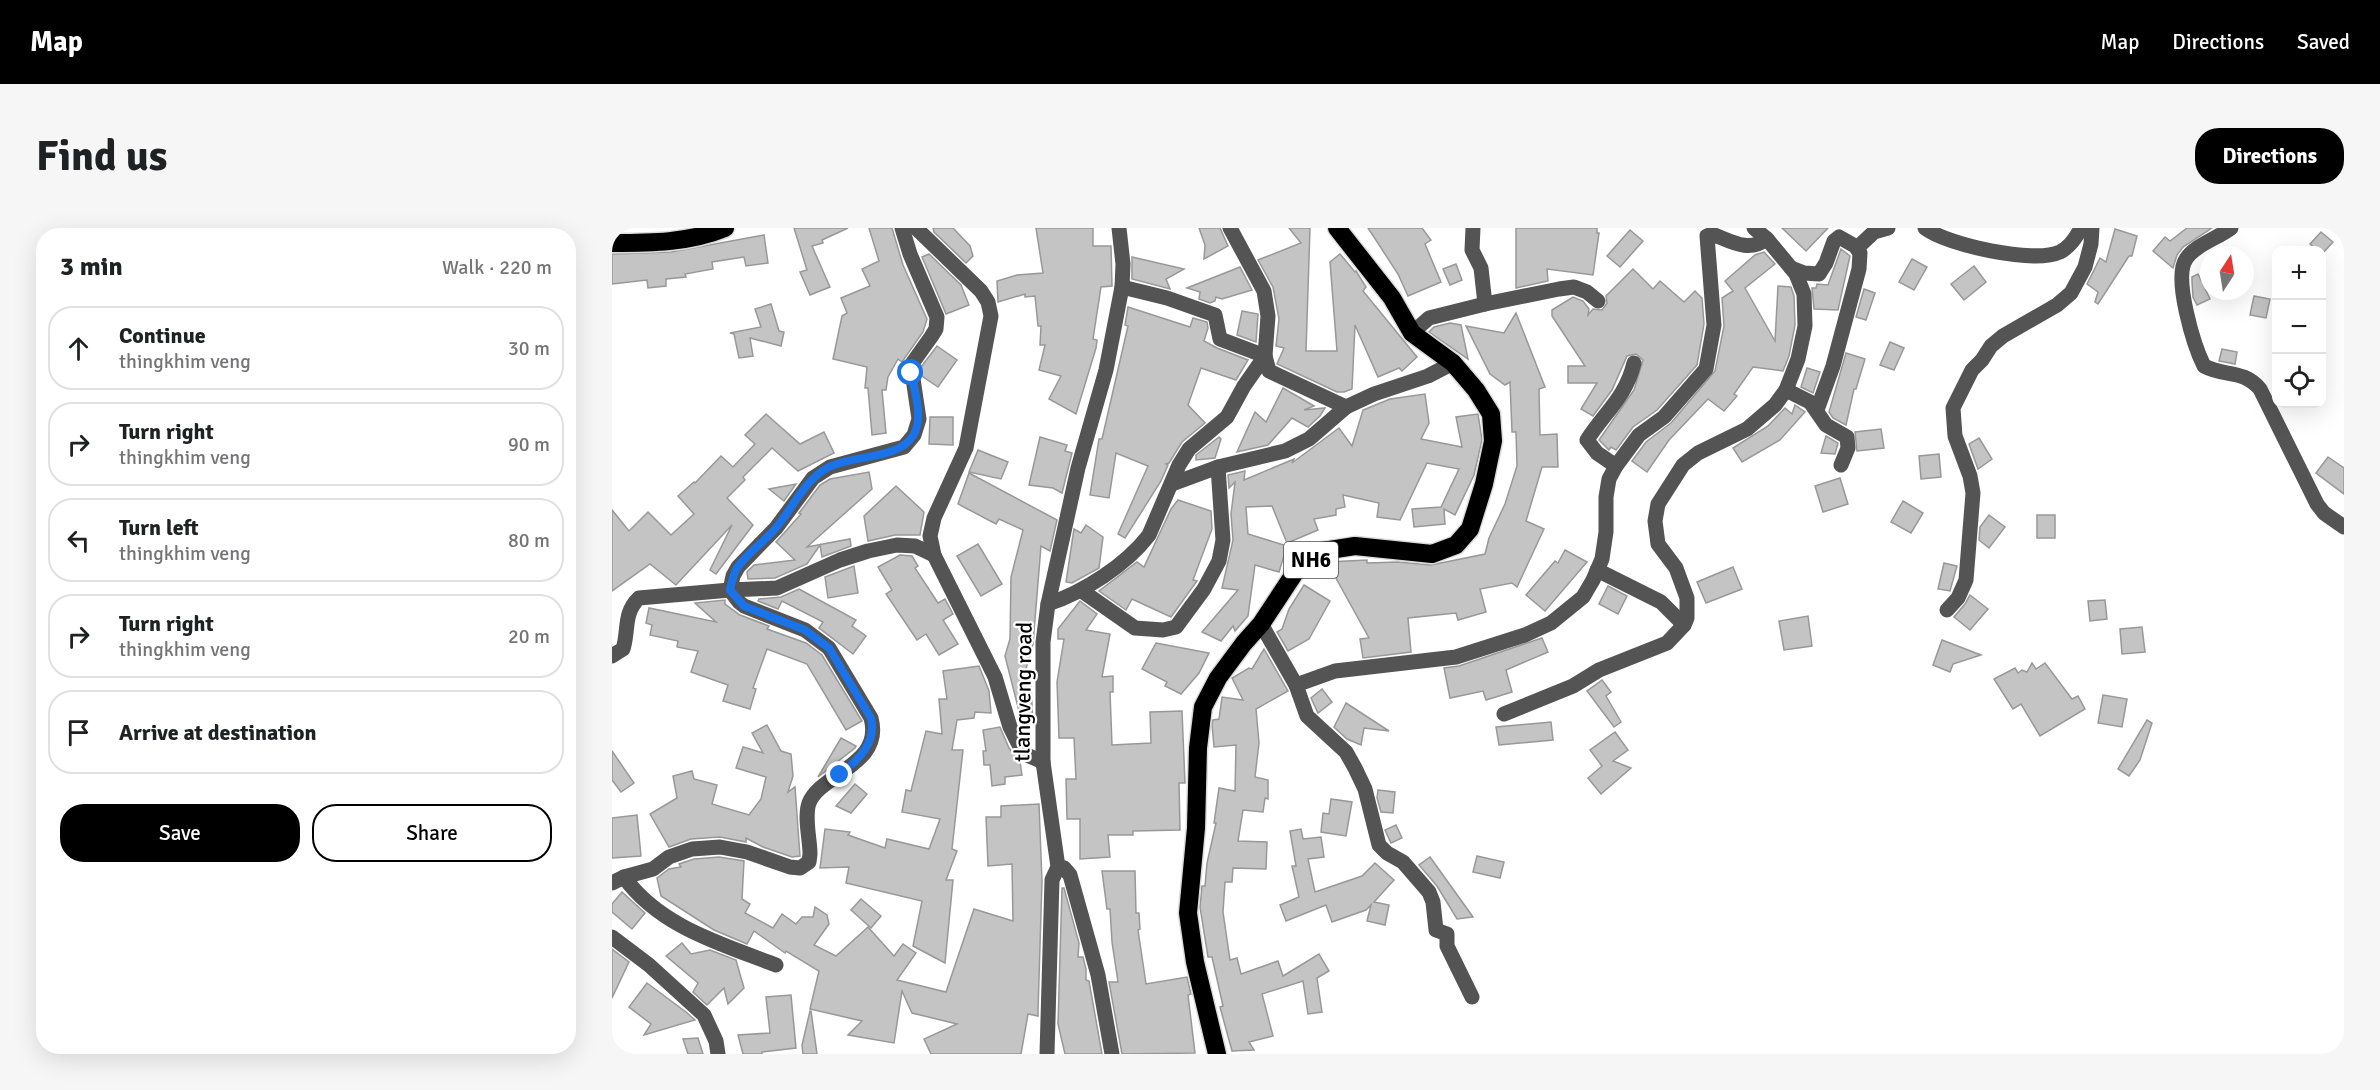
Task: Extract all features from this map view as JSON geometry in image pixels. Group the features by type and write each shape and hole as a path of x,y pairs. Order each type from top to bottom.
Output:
{"highway":[{"path":"612,243 649,243 705,237 725,228"},
{"name":"NH6","path":"1216,1054 1195,962 1188,913 1196,828 1198,748 1203,707 1218,678 1244,643 1262,624 1296,571 1323,551 1355,546 1432,554 1456,545 1470,529 1484,484 1493,441 1491,414 1476,390 1453,363 1412,333 1392,298 1337,228"}],"street":[{"path":"730,590 738,567 776,528 813,478 830,467 849,460 904,447 914,435 918,419 911,365 936,329 937,317 910,254 902,228"},
{"path":"916,228 981,291 988,302 991,316 966,448 934,518 930,536 934,555 991,667 1010,727 1027,755 1043,762"},
{"name":"tlangveng road","path":"1047,1054 1052,880 1058,867 1045,790 1043,762 1043,642 1048,604 1078,468 1106,370 1122,287 1123,264 1119,228"},
{"path":"1230,228 1264,291 1268,316 1265,356 1269,371 1346,407"},
{"path":"1473,228 1472,250 1481,268 1485,304"},
{"path":"1504,714 1572,686 1599,670 1667,643 1684,625 1687,618 1687,598 1676,568 1658,544 1655,521 1658,504 1683,465 1698,453 1747,429 1775,405 1786,390 1798,359 1805,326 1804,294 1791,268 1767,239 1754,228"},
{"path":"1857,248 1874,232 1888,228"},
{"path":"1925,228 1938,235 1989,250 2030,257 2060,252 2069,247 2081,228"},
{"path":"1947,610 1958,598 1966,580 1973,493 1970,476 1955,436 1953,408 1972,369 1983,360 1991,346 2003,336 2057,305 2071,292 2085,267 2091,244 2092,228"},
{"path":"2231,228 2190,253 2184,261 2182,279 2194,343 2204,366 2243,375 2252,380 2260,389 2316,504 2324,513 2344,527"},
{"path":"1296,685 1335,671 1456,657 1525,635 1551,622 1583,597 1602,559 1606,532 1606,497 1616,466 1639,435 1664,417 1707,369 1714,326 1707,236 1712,234 1742,245 1756,246 1767,239"},
{"path":"1791,268 1814,275 1819,274 1837,238 1842,238 1857,248 1861,259 1833,366 1817,410"},
{"path":"1122,287 1167,298 1215,315 1220,339 1265,356"},
{"path":"1412,333 1429,318 1485,304 1574,287 1587,292 1598,301"},
{"path":"1048,604 1082,591 1144,542 1179,465 1189,449 1227,417 1244,386 1265,356"},
{"path":"1172,484 1218,467 1285,451 1309,439 1346,407 1374,394 1428,376 1453,363"},
{"path":"1616,466 1598,453 1587,440 1623,393 1630,381 1634,363"},
{"path":"1786,390 1810,402 1826,425 1847,437 1848,448 1841,465"},
{"path":"1082,591 1136,628 1163,630 1176,627 1204,589 1219,561 1223,540 1218,467"},
{"path":"612,656 624,649 627,616 631,605 639,598 777,588 840,560 897,545 915,546 934,555"},
{"path":"1597,570 1661,602 1684,625"},
{"path":"618,880 653,869 669,857 692,849 720,847 747,852 790,867 800,868 809,862 809,803 817,791 862,756 872,735 871,718 829,648 805,630 744,606 730,590"},
{"path":"1262,624 1296,685 1307,716 1346,752 1355,768 1365,789 1379,844 1387,853 1403,862 1429,892 1433,902 1436,930 1447,934 1447,946 1451,956 1458,964 1473,997"},
{"path":"1058,867 1064,868 1070,875 1098,975 1112,1054"},
{"path":"618,880 633,889 653,908 685,929 776,966"},
{"path":"612,936 649,964 704,1015 716,1041 718,1054"}],"building":[{"path":"794,228 848,228 822,240 823,243 812,246 830,287 810,295 800,272 807,270"},
{"path":"869,228 892,228 903,265 927,319 923,332 902,362 898,359 888,377 886,390 882,390 886,433 872,435 868,388 865,388 867,367 833,359 842,316 847,313 841,298 870,286 862,269 879,261"},
{"path":"933,228 953,228 970,246 973,256 966,263 934,232"},
{"path":"1036,228 1093,228 1093,246 1111,246 1112,286 1101,287 1093,339 1097,340 1096,348 1076,414 1049,399 1061,376 1039,370 1045,345 1040,345 1041,326 1038,326 1035,296 1025,297 1025,294 998,302 997,281 1017,275 1043,273"},
{"path":"1199,228 1220,228 1228,246 1204,259 1205,245"},
{"path":"1289,228 1310,228 1306,351 1337,351 1330,262 1340,254 1356,271 1366,287 1363,291 1417,357 1402,371 1399,368 1378,377 1355,325 1352,389 1337,392 1277,364 1284,348 1276,346 1279,319 1273,287 1258,260 1301,243"},
{"path":"1368,228 1422,228 1431,240 1425,244 1441,282 1408,296 1398,274"},
{"path":"1516,228 1597,228 1597,233 1599,233 1593,275 1547,269 1548,281 1516,288"},
{"path":"1782,228 1828,228 1806,251"},
{"path":"2187,228 2212,228 2183,247 2177,255 2173,268 2153,251 2165,237 2170,241"},
{"path":"2115,229 2137,236 2132,256 2129,256 2098,304 2095,302 2098,292 2087,284 2100,258 2106,262"},
{"path":"1630,230 1643,241 1620,267 1607,256"},
{"path":"2321,232 2333,242 2326,250 2326,246 2310,244"},
{"path":"764,235 768,263 746,266 744,257 712,262 713,269 685,274 686,277 666,279 666,286 648,288 647,280 612,284 612,254 671,252"},
{"path":"1841,249 1850,256 1838,310 1814,309 1812,288 1816,288 1817,284 1828,285"},
{"path":"1764,252 1775,264 1745,288 1775,341 1778,286 1791,287 1794,296 1795,325 1789,356 1783,371 1753,367 1734,394 1737,396 1724,411 1708,399 1669,440 1647,472 1632,461 1646,442 1671,423 1715,371 1724,326 1722,298 1733,291 1725,281 1755,255"},
{"path":"929,254 961,285 969,305 946,314 922,257"},
{"path":"1132,257 1184,269 1166,279 1170,289 1132,279"},
{"path":"1912,259 1927,267 1914,290 1899,282"},
{"path":"1456,264 1462,280 1450,285 1443,269"},
{"path":"1974,266 1986,282 1964,300 1951,284"},
{"path":"1240,267 1252,290 1222,299 1216,297 1215,301 1210,303 1199,299 1200,292 1187,288"},
{"path":"1633,269 1653,289 1660,281 1684,302 1695,291 1702,298 1704,324 1697,365 1657,410 1633,427 1616,450 1611,447 1609,450 1599,440 1634,390 1643,360 1636,354 1627,356 1612,390 1593,416 1581,409 1597,383 1568,383 1568,366 1585,366 1552,316 1552,310 1573,297 1583,301 1589,309 1588,315 1593,309 1602,310 1607,303 1606,296"},
{"path":"2198,274 2200,300 2208,300 2197,305 2193,297 2192,277"},
{"path":"1864,289 1875,293 1866,320 1856,317"},
{"path":"2254,296 2270,299 2266,318 2250,315"},
{"path":"771,304 779,331 784,332 781,346 750,338 753,356 739,358 734,334 730,333 761,327 755,309"},
{"path":"1128,307 1190,327 1193,318 1207,322 1208,328 1204,341 1248,360 1236,380 1201,368 1188,405 1205,423 1182,442 1169,463 1166,464 1168,465 1161,481 1125,538 1118,534 1148,466 1116,453 1109,498 1090,495 1099,439 1102,439 1128,326 1125,325"},
{"path":"1242,311 1258,314 1256,342 1237,335"},
{"path":"1516,313 1545,387 1539,389 1540,435 1557,434 1558,467 1542,467 1526,521 1544,529 1517,587 1512,583 1480,589 1486,612 1458,620 1456,613 1408,618 1411,652 1363,658 1360,639 1369,638 1327,562 1367,560 1367,563 1398,562 1431,565 1485,554 1517,466 1516,432 1512,432 1510,382 1505,385 1490,374 1466,326 1504,333"},
{"path":"1450,323 1461,325 1468,359 1429,332 1434,327"},
{"path":"1890,342 1904,348 1894,370 1880,365"},
{"path":"937,346 957,360 938,387 922,376 921,367"},
{"path":"2222,349 2237,352 2235,364 2219,361"},
{"path":"1846,353 1865,359 1856,389 1854,389 1846,425 1833,418 1829,412"},
{"path":"1807,368 1820,372 1813,393 1801,387"},
{"path":"1283,388 1314,406 1304,410 1325,408 1308,427 1292,418 1268,445 1237,452 1255,412 1266,422"},
{"path":"1425,394 1429,423 1421,439 1462,447 1456,417 1478,414 1482,440 1474,475 1455,515 1444,509 1445,524 1414,527 1412,509 1441,507 1459,469 1427,463 1400,520 1377,517 1379,503 1343,495 1345,507 1336,509 1336,515 1314,519 1318,530 1287,543 1272,506 1246,507 1248,534 1287,546 1279,572 1255,565 1248,616 1235,631 1233,626 1221,641 1202,632 1238,590 1222,588 1233,540 1231,514 1235,482 1229,488 1228,475 1245,471 1244,480 1294,459 1292,463 1339,428 1352,446 1363,410 1390,399"},
{"path":"1795,405 1805,412 1780,440 1742,462 1733,448 1768,426 1785,408 1792,414"},
{"path":"766,414 800,444 824,432 834,453 798,471 772,448 743,477 745,480 727,498 753,525 716,574 710,570 732,525 676,585 650,564 612,591 612,510 629,531 648,512 671,535 694,514 678,496 695,483 721,456 733,467 755,444 745,435"},
{"path":"930,417 953,417 953,445 929,444"},
{"path":"1881,429 1884,448 1857,451 1855,432"},
{"path":"1826,436 1838,443 1835,454 1821,453"},
{"path":"1040,437 1067,445 1065,451 1072,453 1062,493 1053,488 1029,485"},
{"path":"1219,437 1221,439 1215,458 1196,460 1196,455"},
{"path":"1979,438 1992,459 1978,469 1969,444"},
{"path":"978,450 1008,462 1001,479 969,472"},
{"path":"1939,454 1941,477 1921,479 1919,456"},
{"path":"2328,457 2344,468 2344,494 2316,473"},
{"path":"869,472 872,489 807,547 850,539 851,546 822,557 820,545 807,564 775,578 748,579 747,572 754,565 795,560 776,542 801,514 799,513 820,485 830,479"},
{"path":"969,473 1057,520 1050,551 1041,546 1033,644 1020,690 1031,686 1033,724 1023,727 1005,656 1010,639 1011,577 1023,530 999,519 996,524 958,504"},
{"path":"1840,478 1848,504 1823,512 1815,486"},
{"path":"796,484 784,501 769,489"},
{"path":"896,486 924,512 920,535 895,535 868,541 864,516"},
{"path":"1178,500 1211,511 1212,529 1193,580 1197,581 1171,617 1132,599 1126,610 1099,591 1137,562 1144,567 1171,509"},
{"path":"1903,501 1923,513 1911,533 1891,522"},
{"path":"1989,515 2005,527 1989,548 1979,540 1980,527"},
{"path":"2037,515 2055,515 2055,538 2037,538"},
{"path":"1086,525 1103,537 1099,568 1072,583 1066,582 1074,529 1081,533"},
{"path":"978,544 1002,584 981,596 957,556"},
{"path":"1565,550 1587,562 1545,611 1526,595 1555,561 1558,563"},
{"path":"900,555 912,556 918,566 915,568 938,603 945,599 953,614 943,620 958,644 939,655 926,634 917,640 886,594 892,590 878,567"},
{"path":"1944,563 1957,566 1950,591 1938,589"},
{"path":"854,566 858,593 828,598 825,577"},
{"path":"1733,567 1742,589 1706,603 1697,582"},
{"path":"1304,585 1330,601 1309,639 1288,651 1277,632 1282,629 1289,609"},
{"path":"1608,586 1627,596 1618,614 1599,604"},
{"path":"799,589 856,620 852,626 866,636 853,654 819,628 823,622 782,601 778,609 758,601 781,597"},
{"path":"1970,595 1988,609 1970,630 1954,617"},
{"path":"725,600 725,604 740,615 769,626 767,629 806,643 822,655 862,721 846,730 807,664 767,649 753,688 756,689 750,709 723,701 728,685 691,672 698,651 677,647 678,641 650,635 652,625 646,623 649,608 716,622 695,603"},
{"path":"2105,600 2107,619 2090,621 2088,601"},
{"path":"1080,601 1097,614 1086,630 1110,634 1102,677 1113,676 1113,692 1110,692 1112,745 1151,743 1150,712 1182,711 1185,783 1179,783 1180,830 1133,831 1133,835 1108,835 1110,857 1080,859 1080,819 1067,819 1066,779 1076,779 1074,738 1059,738 1057,682 1064,639 1058,639 1058,629"},
{"path":"1808,616 1812,646 1784,650 1779,621"},
{"path":"2142,627 2145,652 2122,654 2120,629"},
{"path":"1542,638 1548,652 1506,670 1512,692 1486,700 1483,691 1450,698 1444,668 1459,666"},
{"path":"1942,640 1981,655 1953,664 1950,672 1933,665"},
{"path":"1156,643 1209,653 1199,673 1181,694 1165,686 1167,682 1142,669"},
{"path":"1264,649 1288,691 1256,709 1259,743 1255,777 1268,780 1268,799 1265,798 1263,812 1243,810 1238,841 1267,842 1266,869 1233,868 1232,882 1225,882 1223,912 1230,960 1237,958 1241,974 1278,961 1283,976 1319,954 1329,971 1317,978 1322,1012 1308,1014 1303,981 1262,994 1273,1036 1249,1042 1254,1050 1232,1051 1220,1007 1223,1006 1212,957 1208,957 1200,907 1202,886 1205,886 1207,863 1216,823 1214,823 1219,788 1235,791 1236,745 1214,747 1212,724 1213,720 1219,719 1222,697 1243,700 1232,678 1249,668 1252,669"},
{"path":"2032,663 2036,669 2045,663 2072,699 2078,696 2085,709 2040,736 2021,704 2013,709 1994,679 2015,668 2018,673 2022,670 2027,672"},
{"path":"979,666 989,691 991,713 975,712 974,718 957,720 952,750 963,750 952,849 957,851 946,880 953,880 945,963 913,946 922,901 846,883 849,867 820,868 825,829 850,832 848,835 885,848 887,839 929,849 940,819 902,812 906,790 911,791 926,731 942,734 939,699 947,699 943,671"},
{"path":"1602,680 1611,692 1606,696 1621,722 1614,727 1587,691"},
{"path":"1322,689 1332,702 1318,713 1311,698"},
{"path":"2103,695 2127,699 2122,727 2098,723"},
{"path":"1346,703 1389,731 1364,728 1361,745 1347,739 1334,727"},
{"path":"2147,720 2152,723 2140,760 2129,776 2118,769"},
{"path":"1551,722 1553,740 1499,745 1496,727"},
{"path":"767,725 781,751 791,754 793,776 788,792 795,787 800,856 792,857 763,847 746,838 746,842 720,837 691,839 669,847 650,814 677,798 673,776 692,771 694,779 717,785 712,804 749,815 761,799 766,777 736,768 743,747 763,753 752,733"},
{"path":"1000,727 1009,748 1020,762 1022,775 1005,777 1005,784 992,786 990,765 984,765 983,751 986,751 983,730"},
{"path":"1615,732 1628,750 1613,761 1631,768 1601,794 1588,778 1602,766 1590,750"},
{"path":"841,738 856,746 855,748 818,777"},
{"path":"612,751 634,783 621,792 612,780"},
{"path":"855,784 867,794 851,813 836,806"},
{"path":"1378,790 1395,792 1393,813 1381,812 1377,798"},
{"path":"1331,799 1352,802 1346,836 1321,832 1323,813 1329,814"},
{"path":"1039,804 1042,881 1038,1016 1028,1014 1021,1054 931,1054 924,1039 957,1024 912,1013 902,991 894,1043 848,1035 862,1021 810,1009 819,971 786,951 785,953 754,931 747,944 714,930 661,896 657,878 669,869 681,867 679,864 694,859 719,857 744,861 742,899 750,904 745,913 773,928 782,914 796,924 802,917 813,917 815,907 827,915 829,924 814,945 836,956 868,927 894,956 903,944 916,953 897,980 946,992 974,909 1013,921 1012,864 988,866 986,817 1001,817 1001,806"},
{"path":"637,815 641,856 612,858 612,818"},
{"path":"1396,825 1402,838 1391,843 1385,830"},
{"path":"1301,829 1303,839 1321,837 1324,857 1308,859 1315,892 1362,876 1375,863 1394,880 1374,902 1389,905 1385,925 1367,921 1371,905 1366,910 1332,922 1326,905 1286,921 1280,905 1299,897 1292,866 1296,866 1290,831"},
{"path":"1477,856 1504,862 1500,878 1473,872"},
{"path":"1430,857 1473,917 1457,919 1437,886 1419,865"},
{"path":"1102,871 1135,871 1136,913 1139,913 1140,929 1138,930 1146,984 1187,977 1191,994 1188,995 1195,1053 1122,1054 1109,982 1118,982 1110,909 1107,909"},
{"path":"1062,888 1064,888 1079,943 1078,957 1083,957 1086,980 1089,981 1102,1054 1065,1054 1058,1024"},
{"path":"622,892 645,913 632,929 612,912 612,904"},
{"path":"861,899 881,916 871,928 851,910"},
{"path":"682,943 691,954 710,950 736,960 744,988 728,1004 724,988 707,1005 693,992 698,983 666,956"},
{"path":"612,949 629,962 612,998"},
{"path":"647,983 695,1020 644,1035 651,1024 629,1007"},
{"path":"791,995 796,1048 762,1052 762,1054 743,1054 738,1035 770,1033 766,997"},
{"path":"810,1011 817,1054 803,1054 802,1045"},
{"path":"698,1038 703,1054 688,1054 683,1039"}],"route":[{"path":"840,775 862,756 872,735 873,727 871,718 840,663 829,648 805,630 744,606 730,590 738,567 776,528 813,478 830,467 849,460 904,447 914,435 918,419 918,406 911,373"}]}
